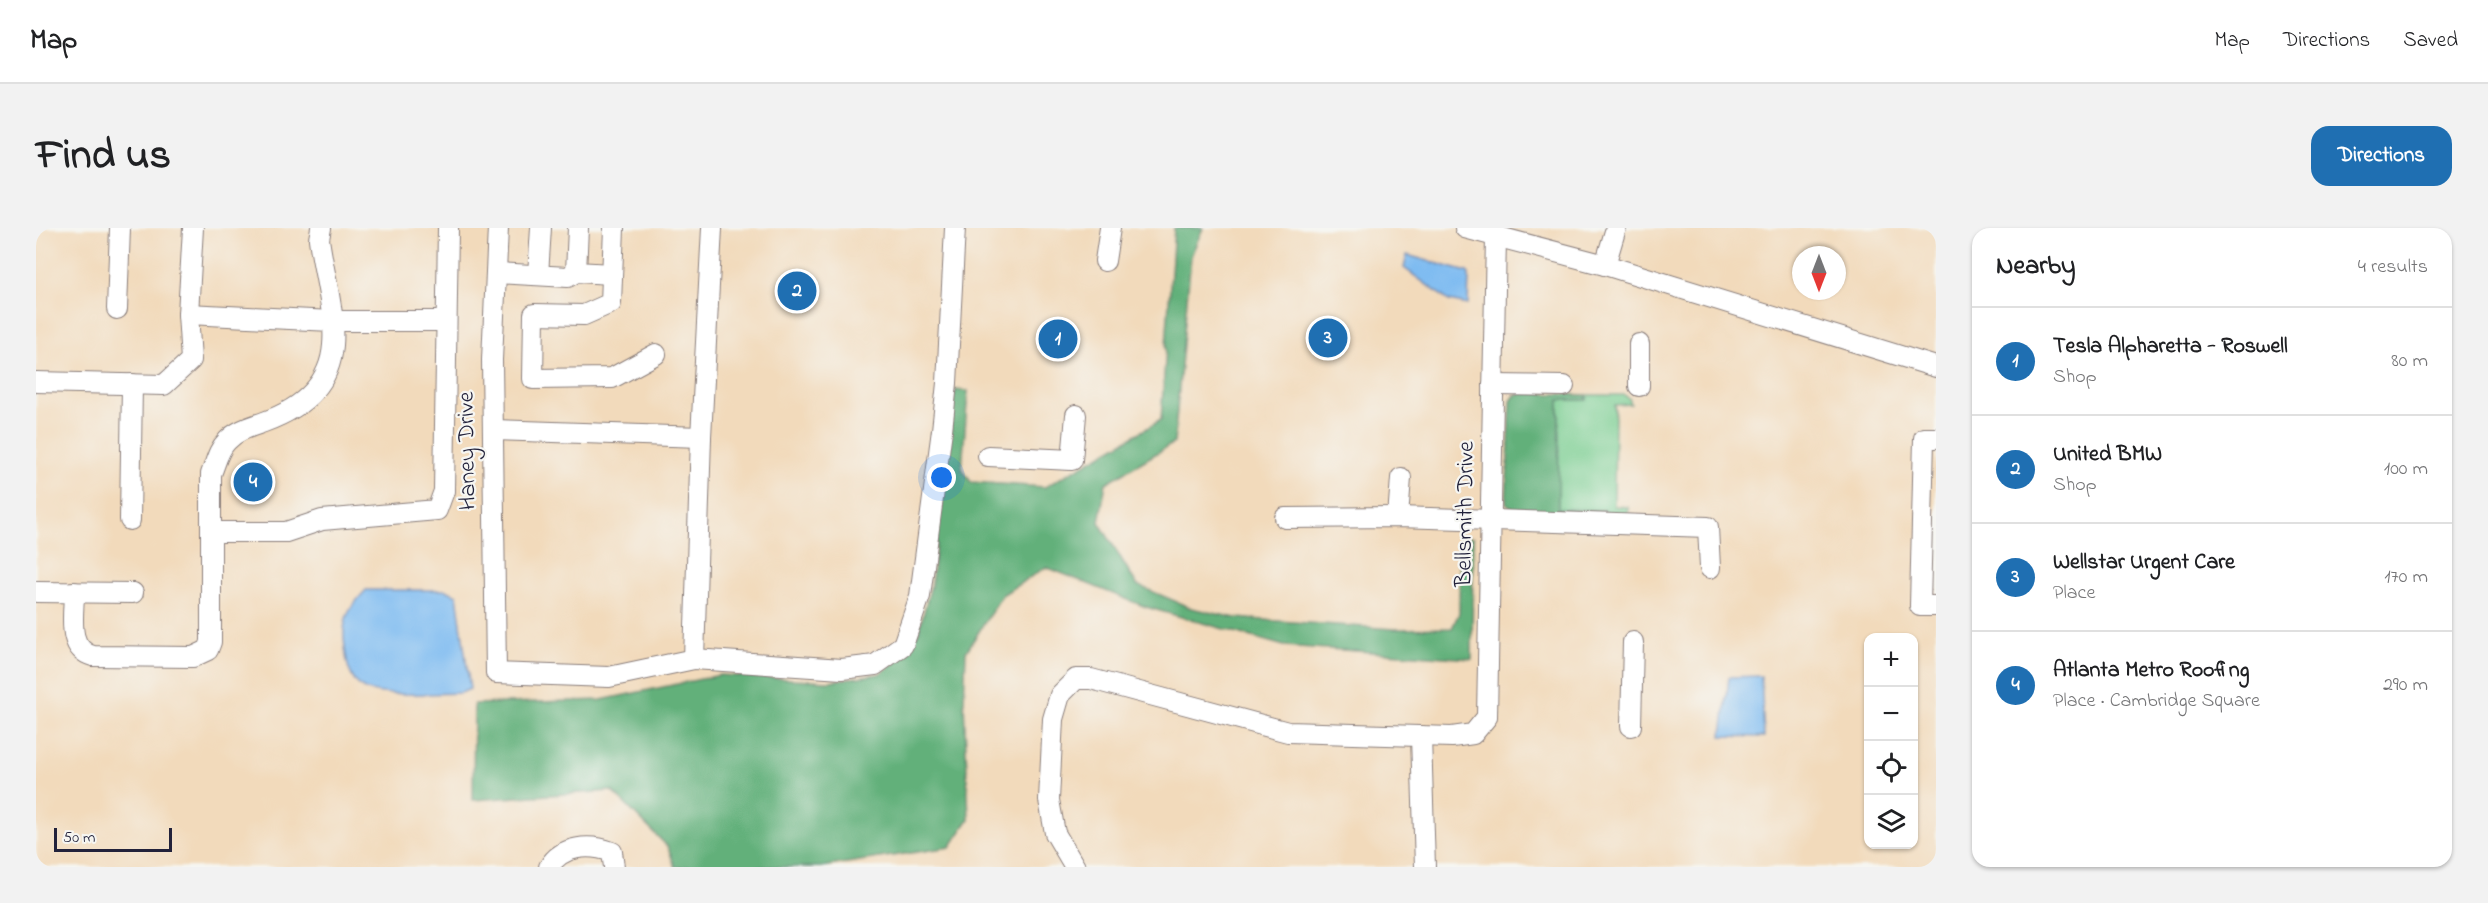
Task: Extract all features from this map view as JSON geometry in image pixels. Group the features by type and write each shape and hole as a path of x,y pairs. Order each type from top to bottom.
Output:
{"street":[{"path":"117,309 120,228"},
{"path":"36,382 164,385 191,360 188,314 193,228"},
{"path":"74,592 75,641 78,650 84,654 193,657 202,655 208,650 211,642 212,474 219,450 239,431 286,414 312,395 323,379 330,362 333,344 332,321 319,239 321,228"},
{"path":"211,532 286,532 322,520 437,510 444,491 448,228"},
{"name":"Haney Drive","path":"498,228 492,360 496,673 609,677 694,659"},
{"path":"538,275 541,228"},
{"path":"497,273 572,276 576,272 578,228"},
{"path":"614,228 611,303 584,315 534,314 533,379 612,378 656,354"},
{"path":"712,228 701,437 694,659 842,669 875,665 903,645 920,596 947,383 955,228"},
{"path":"1105,261 1110,228"},
{"path":"1465,228 1605,265 1936,367"},
{"path":"1605,265 1616,228"},
{"name":"Bellsmith Drive","path":"1075,867 1055,833 1049,800 1053,719 1060,695 1076,679 1091,679 1288,732 1452,738 1473,734 1487,717 1496,236"},
{"path":"576,272 612,274"},
{"path":"188,314 332,321 446,321"},
{"path":"1639,344 1639,386"},
{"path":"130,520 132,384"},
{"path":"1493,385 1564,386"},
{"path":"988,456 1072,460 1076,415"},
{"path":"493,430 701,437"},
{"path":"1936,438 1924,438 1920,606 1936,606"},
{"path":"1398,517 1401,478"},
{"path":"1285,518 1398,517 1708,527 1710,568"},
{"path":"36,592 133,593"},
{"path":"1631,726 1633,642"},
{"path":"1421,736 1425,867"},
{"path":"549,867 571,848 598,847 612,852 614,867"}],"green space":[{"path":"1174,228 1203,228 1191,256 1174,443 1106,483 1099,522 1137,585 1191,608 1236,618 1395,629 1452,628 1459,613 1460,535 1473,538 1472,659 1284,646 1146,607 1046,567 1002,595 966,652 964,702 969,819 950,847 821,867 675,867 668,847 612,791 473,800 474,704 601,700 720,675 829,681 879,674 908,653 919,631 931,585 955,390 968,391 962,469 971,482 1045,487 1161,420"},
{"path":"1524,393 1587,395 1587,400 1559,400 1558,509 1605,510 1606,516 1520,514 1506,503 1511,401 1515,395"},
{"path":"1587,395 1624,395 1629,398 1631,404 1615,405 1614,506 1628,507 1625,517 1558,509 1559,400 1587,400"}],"water":[{"path":"1407,255 1467,272 1469,274 1468,305 1449,301 1404,268"},
{"path":"366,590 446,590 457,595 470,689 461,693 393,694 379,693 360,686 353,678 349,668 344,630 350,610"},
{"path":"1761,676 1764,737 1722,736 1729,677"}],"place":[{"name":"United BMW","path":"797,291"},
{"name":"Wellstar Urgent Care","path":"1328,338"},
{"name":"Tesla Alpharetta - Roswell","path":"1058,339"},
{"name":"Atlanta Metro Roofing","path":"253,482"}]}
